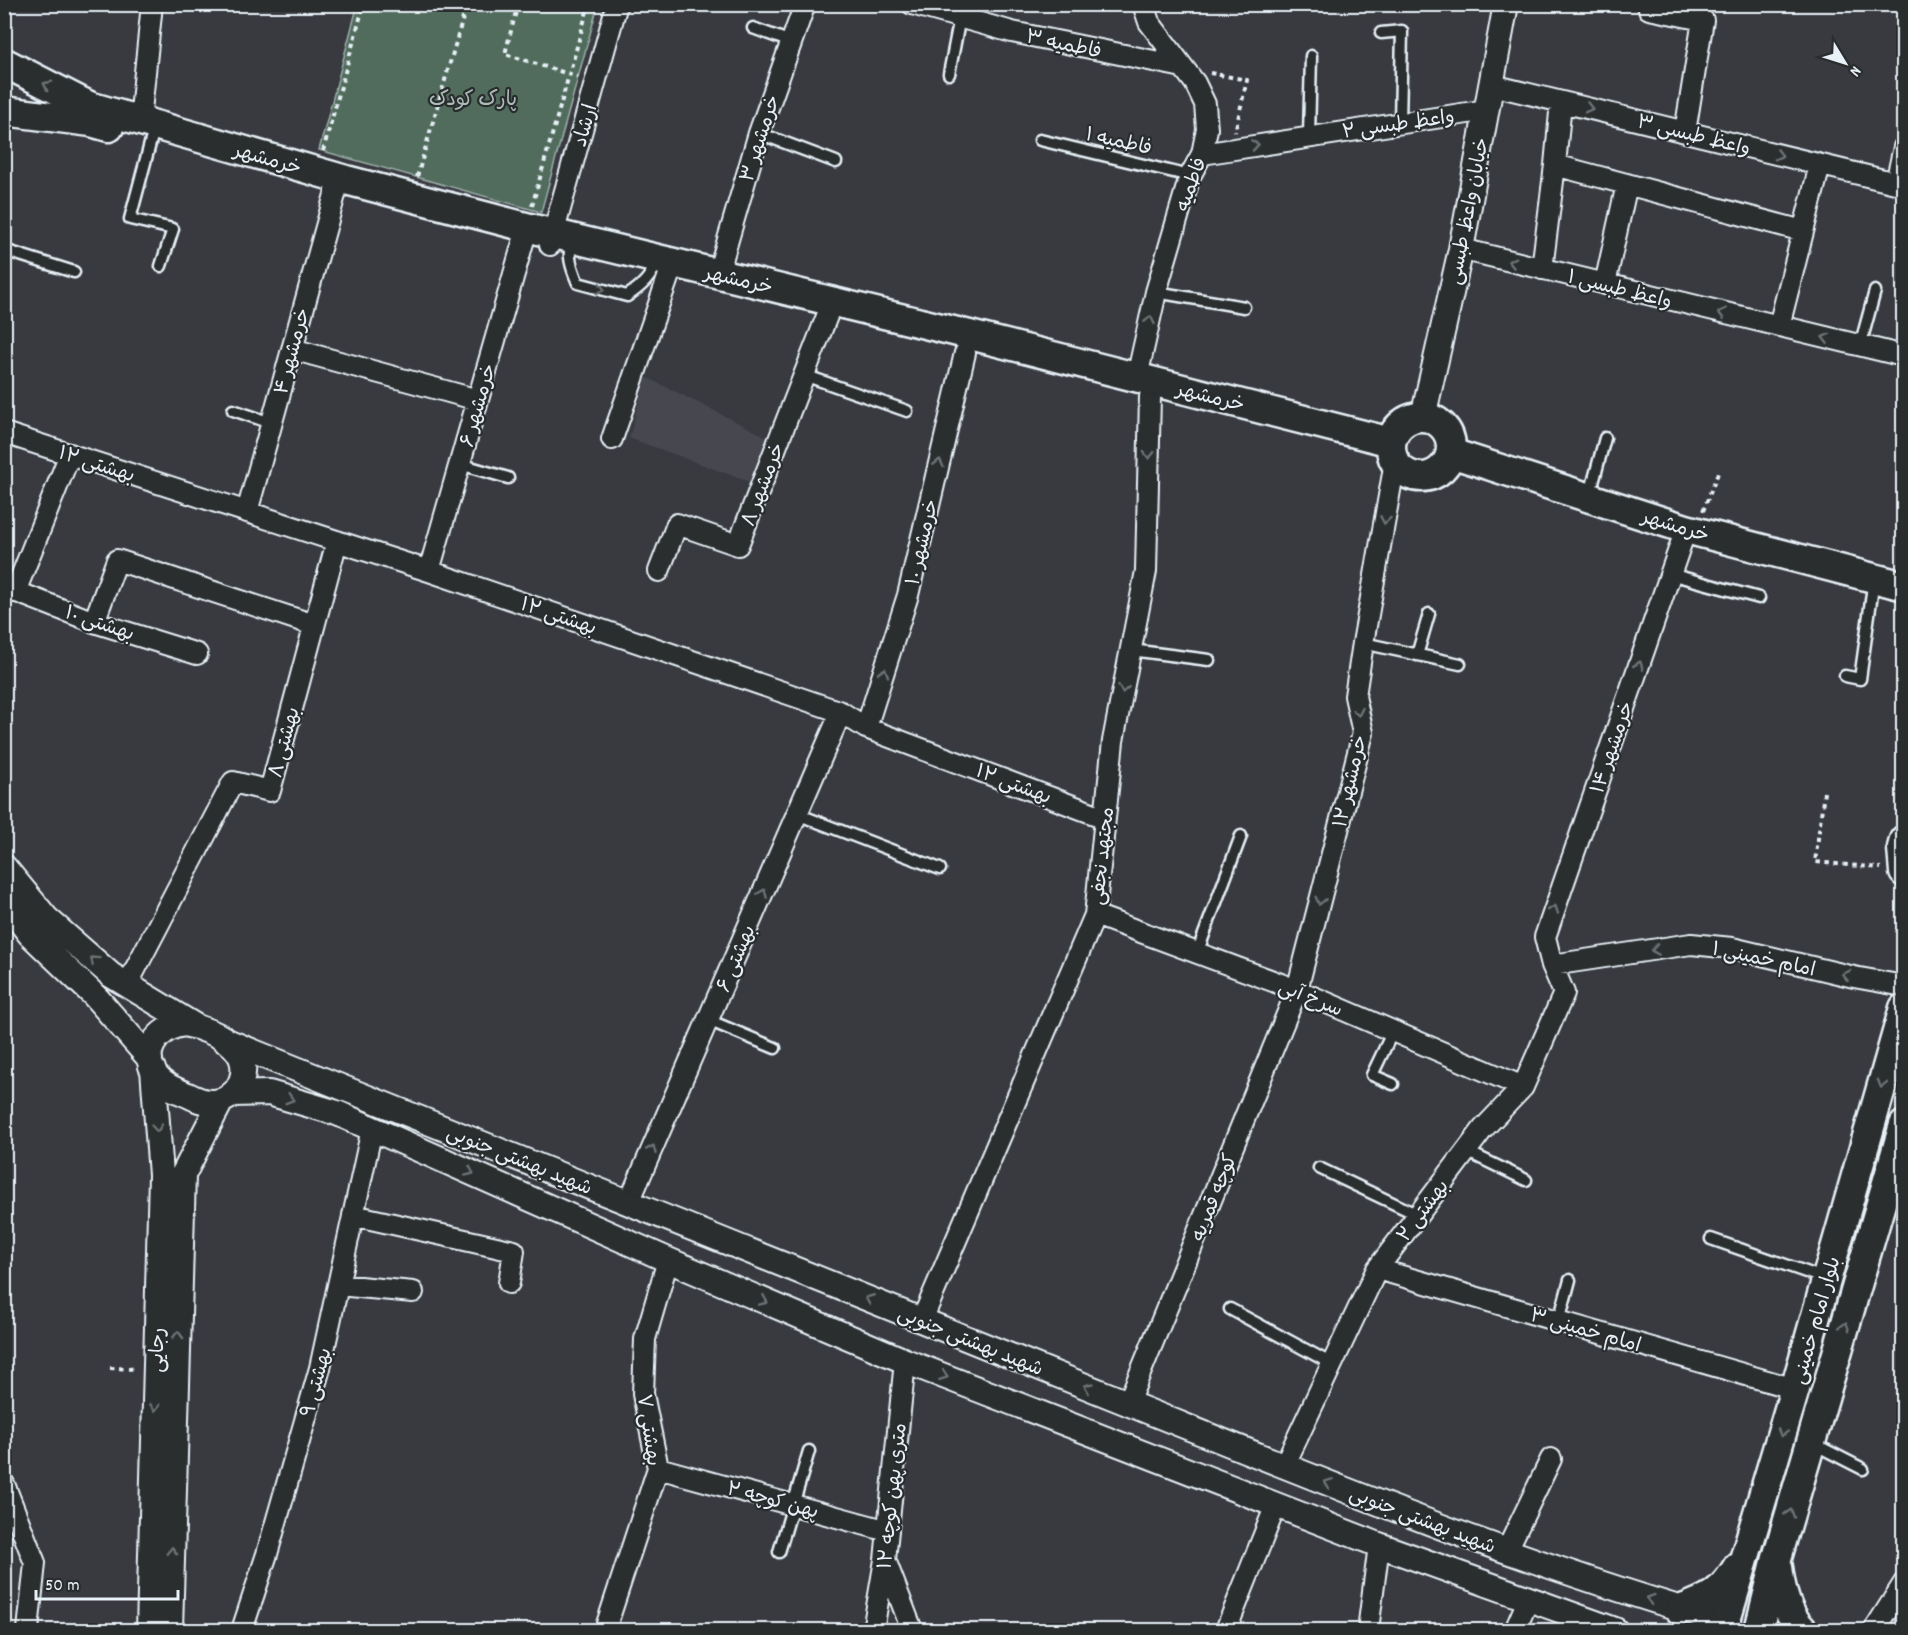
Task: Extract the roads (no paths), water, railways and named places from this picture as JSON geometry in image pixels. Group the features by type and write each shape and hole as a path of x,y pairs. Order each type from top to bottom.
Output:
{"main road":[{"path":"4,98 8,79 5,62"},
{"path":"5,62 90,114"},
{"path":"4,111 90,114"},
{"name":"خرمشهر","path":"90,114 326,182 549,239 965,353 1143,387"},
{"name":"خرمشهر","path":"326,182 412,197 549,239"},
{"name":"خرمشهر","path":"660,269 718,274 1392,452"},
{"path":"1423,417 1432,419 1448,433 1451,453 1447,463 1440,471 1431,476 1410,476 1401,470 1392,452 1399,427 1406,421 1423,417"},
{"name":"خرمشهر","path":"1451,453 1690,530 1904,586"},
{"path":"1903,871 1904,840"},
{"name":"بلوار امام خمینی","path":"1732,1628 1747,1551 1904,1008"},
{"name":"بلوار امام خمینی","path":"1759,1630 1777,1558 1904,1125"},
{"path":"1680,1610 1706,1601 1727,1584 1747,1551"},
{"path":"1777,1558 1781,1594 1803,1630"}],"street":[{"path":"146,131 152,4"},
{"name":"ارشاد","path":"549,239 617,4"},
{"name":"خرمشهر ۳","path":"718,274 759,133 805,4"},
{"name":"فاطمیه ۳","path":"912,4 1012,32 1183,67"},
{"name":"فاطمیه","path":"1143,4 1149,22 1195,83 1205,104 1207,129 1202,154 1190,176 1156,292 1143,387"},
{"name":"خیابان واعظ طبسی","path":"1423,417 1461,249 1506,4"},
{"path":"1649,9 1703,20 1685,132"},
{"name":"واعظ طبسی ۳","path":"1492,85 1900,184"},
{"path":"1542,269 1561,102"},
{"name":"واعظ طبسی ۲","path":"1202,154 1487,110"},
{"path":"1900,184 1904,147"},
{"path":"1555,165 1803,231"},
{"path":"1779,326 1820,165"},
{"name":"خرمشهر ۴","path":"247,512 292,349 326,182"},
{"path":"1605,284 1627,184"},
{"name":"خرمشهر ۶","path":"429,571 478,400 549,239"},
{"name":"واعظ طبسی ۱","path":"1461,249 1904,356"},
{"path":"612,439 660,269"},
{"name":"خرمشهر ۸","path":"659,571 677,524 738,545 827,316"},
{"path":"292,349 478,400"},
{"name":"خرمشهر ۱۰","path":"866,728 908,595 965,353"},
{"name":"مجتهد نجفی","path":"922,1320 1095,915 1113,741 1146,571 1143,387"},
{"name":"بهشتی ۱۲","path":"4,433 337,540 841,712 866,728 1105,818"},
{"name":"خرمشهر ۱۲","path":"1297,990 1362,733 1355,696 1392,452"},
{"path":"10,590 70,454"},
{"name":"خرمشهر ۱۴","path":"1552,965 1545,937 1670,574 1690,530"},
{"name":"بهشتی ۸","path":"127,986 233,782 270,791 337,540"},
{"path":"94,622 117,560 314,625"},
{"name":"بهشتی ۱۰","path":"10,590 94,622 197,654"},
{"name":"بهشتی ۶","path":"629,1203 841,712"},
{"path":"4,867 46,918 111,975 195,1026 233,1045 243,1063 244,1074 240,1084 226,1098 206,1102 167,1086 159,1079 151,1064 94,994 30,933 4,902"},
{"name":"سرخ آبی","path":"1095,915 1297,990 1523,1087"},
{"name":"امام خمینی ۱","path":"1552,965 1691,944 1732,948 1854,977 1904,986"},
{"name":"بهشتی ۲","path":"1284,1466 1377,1269 1483,1129 1523,1087 1564,993 1552,965"},
{"name":"کوچه قمریه","path":"1128,1403 1297,990"},
{"path":"151,1064 151,1048 156,1038 164,1030 174,1025 195,1026"},
{"name":"شهید بهشتی جنوبی","path":"224,1040 1284,1466 1506,1552 1732,1628"},
{"name":"رجایی","path":"149,1630 161,1175 151,1064"},
{"name":"شهید بهشتی جنوبی","path":"226,1098 269,1094 337,1113 668,1260 905,1361 1379,1545 1615,1630"},
{"name":"رجایی","path":"170,1630 183,1174 226,1098"},
{"name":"بهشتی ۹","path":"242,1630 267,1554 320,1368 372,1129"},
{"path":"353,1215 514,1251 510,1283"},
{"path":"721,1282 737,1246"},
{"name":"بهشتی ۷","path":"605,1630 658,1468 643,1394 645,1339 668,1260"},
{"name":"امام خمینی ۳","path":"1377,1269 1795,1389"},
{"path":"338,1284 413,1292"},
{"name":"۱۲ متری پهن کوچه","path":"873,1630 885,1560 905,1361"},
{"path":"1506,1552 1551,1459"},
{"name":"پهن کوچه ۲","path":"658,1468 888,1531"},
{"path":"4,1484 9,1508 35,1563 28,1630"},
{"path":"1226,1630 1276,1505"},
{"path":"1368,1630 1379,1545"},
{"path":"885,1560 912,1630"},
{"path":"1874,1630 1904,1583"},
{"path":"1515,1630 1529,1598"}],"lane":[{"path":"949,74 960,17"},
{"path":"753,28 792,42"},
{"path":"1381,33 1402,31 1400,122"},
{"path":"1309,136 1311,57"},
{"path":"146,131 130,219 173,229 160,266"},
{"path":"759,133 836,162"},
{"name":"فاطمیه ۱","path":"1040,140 1190,176"},
{"path":"549,239 571,268 578,283 627,296 660,269"},
{"path":"4,250 74,272"},
{"path":"1860,346 1875,291"},
{"path":"1156,292 1244,306"},
{"path":"804,375 907,411"},
{"path":"233,410 271,423"},
{"path":"1589,498 1605,438"},
{"path":"460,464 508,478"},
{"path":"1670,574 1759,598"},
{"path":"1845,676 1860,679 1874,579"},
{"path":"1418,655 1429,614"},
{"path":"1363,643 1460,664"},
{"path":"1131,650 1209,660"},
{"path":"797,814 940,869"},
{"path":"1197,953 1241,836"},
{"path":"708,1020 775,1048"},
{"path":"1393,1031 1372,1075 1393,1084"},
{"path":"1466,1151 1526,1180"},
{"path":"1319,1168 1418,1215"},
{"path":"1711,1239 1826,1280"},
{"path":"1559,1321 1570,1280"},
{"path":"1230,1309 1332,1364"},
{"path":"1812,1443 1863,1469"},
{"path":"779,1552 809,1451"}],"park label":[{"name":"پارک کودک","path":"473,98"}]}
